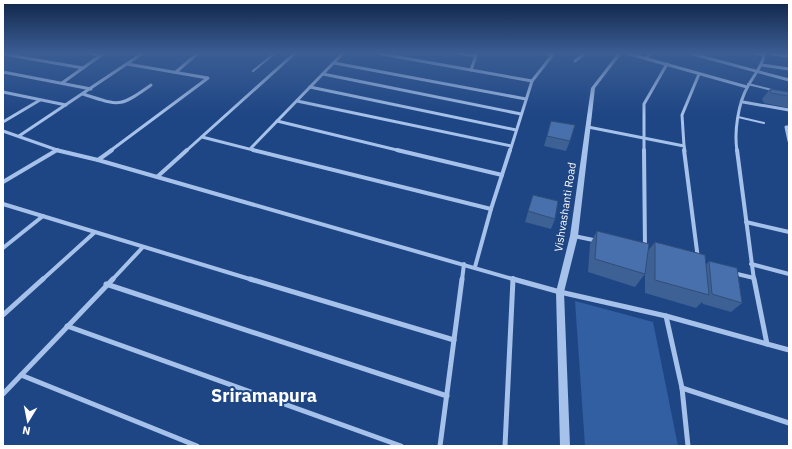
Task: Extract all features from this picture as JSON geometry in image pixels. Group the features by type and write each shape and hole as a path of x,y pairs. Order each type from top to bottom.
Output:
{"street":[{"path":"13,74 91,89"},
{"path":"62,83 75,74"},
{"path":"19,136 113,74"},
{"path":"98,160 208,78 186,74"},
{"path":"157,177 271,74"},
{"path":"251,148 323,74 521,114"},
{"path":"392,74 526,99"},
{"path":"491,74 532,82"},
{"path":"475,267 491,209 521,114 532,82 538,74"},
{"name":"Vishvashanti Road","path":"565,446 560,292 574,236 593,88 604,74"},
{"path":"638,250 645,251 644,104 661,74"},
{"path":"698,265 684,146 682,115 688,97 699,74 748,86"},
{"path":"754,74 748,86 738,117 735,136 751,264 767,344"},
{"path":"767,74 789,80"},
{"path":"84,94 115,103 122,103 151,85"},
{"path":"310,87 516,130"},
{"path":"3,92 66,105"},
{"path":"3,122 40,100"},
{"path":"297,101 511,146"},
{"path":"743,102 789,110"},
{"path":"277,121 502,175"},
{"path":"588,127 684,146"},
{"path":"789,127 786,127 789,140"},
{"path":"3,131 57,150 98,160 560,292 666,316 789,350"},
{"path":"202,137 491,209"},
{"path":"3,182 57,150"},
{"path":"3,205 454,340"},
{"path":"3,248 43,216"},
{"path":"746,222 789,232"},
{"path":"3,314 95,232"},
{"path":"574,236 602,242"},
{"path":"3,394 106,284 143,247"},
{"path":"440,446 464,264"},
{"path":"751,264 789,274"},
{"path":"726,271 754,278"},
{"path":"505,446 513,278"},
{"path":"106,284 447,396"},
{"path":"666,316 682,388 688,446"},
{"path":"67,326 402,446"},
{"path":"21,375 197,446"},
{"path":"682,388 789,423"}],"lane":[{"path":"748,86 774,91"},
{"path":"738,117 764,123"}],"shaded area":[{"path":"575,301 653,322 678,446 585,446"}],"building":[{"path":"770,89 789,92 789,96 771,93"},
{"path":"551,121 575,125 570,141 547,136"},
{"path":"533,195 558,201 555,219 528,211"},
{"path":"597,231 649,244 645,274 595,259"},
{"path":"655,242 705,255 709,295 655,280"},
{"path":"709,261 737,268 742,303 712,294"}],"district":[{"name":"Sriramapura","path":"264,396"}]}
